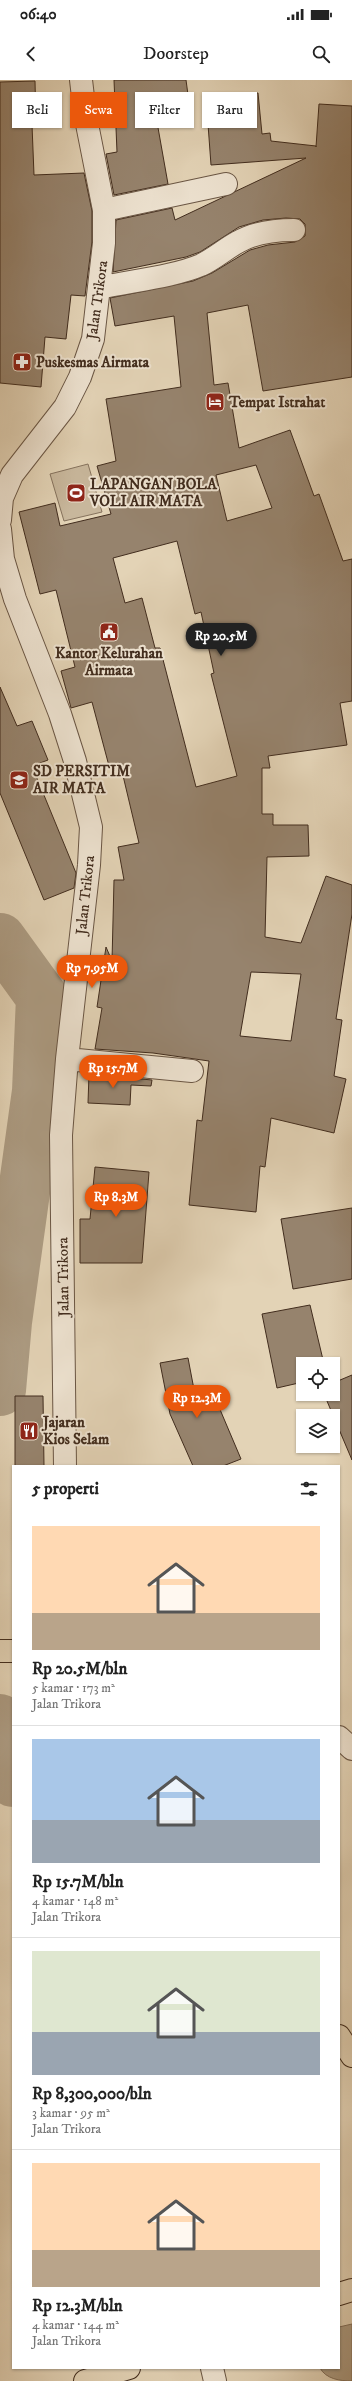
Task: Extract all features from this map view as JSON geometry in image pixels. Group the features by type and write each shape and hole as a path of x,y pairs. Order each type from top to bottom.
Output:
{"highway":[{"path":"0,1651 12,1651"},
{"path":"340,2038 352,2056"},
{"path":"85,2381 125,2369"}],"street":[{"name":"Jalan Trikora","path":"0,520 2,498 12,475 65,407 80,377 93,339 104,243 104,210 85,114 81,80"},
{"path":"104,210 226,184"},
{"path":"99,288 202,265 239,241 274,230 294,230"},
{"name":"Jalan Trikora","path":"0,529 3,559 14,600 60,714 75,761 91,827 89,865 67,1059 61,1135 65,1465"},
{"path":"67,1059 192,1071"},
{"path":"340,1738 352,1749"},
{"path":"212,2369 215,2381"}],"shaded area":[{"name":"LAPANGAN BOLA VOLI AIR MATA","path":"88,464 102,512 64,521 50,474"},
{"path":"352,2324 352,2381 334,2379 326,2375 321,2369 340,2369 340,2327"}],"building":[{"path":"114,80 186,80 188,92 135,92 135,128 158,128 168,184 114,195 106,154 117,152 116,128 127,128 127,92 114,92"},
{"path":"35,81 35,92 12,92 12,128 32,128 34,175 84,173 92,211 92,242 85,296 71,295 66,339 45,337 41,387 0,383 0,82"},
{"path":"257,93 262,134 270,133 271,141 316,147 319,104 352,106 352,377 263,391 248,305 207,313 214,385 228,383 239,448 290,430 314,496 319,494 343,561 352,559 352,701 340,703 347,745 268,756 270,768 262,768 262,814 273,814 273,825 308,825 309,856 267,857 265,937 301,943 326,876 352,885 352,914 336,1019 342,1020 334,1076 346,1079 334,1133 271,1118 265,1167 260,1166 256,1212 189,1205 197,1120 202,1121 209,1061 153,1053 95,1049 102,1008 97,1007 106,947 112,961 114,880 124,880 118,847 139,843 120,763 109,766 92,702 71,708 61,671 75,667 56,590 40,594 19,512 55,503 60,526 111,514 97,466 116,461 106,399 181,387 174,316 115,326 110,298 193,281 212,273 250,250 268,245 295,242 305,236 305,224 300,219 286,218 263,220 239,227 200,252 186,257 113,272 116,220 172,208 175,220 306,158 211,165 208,128 257,128","holes":["256,465 272,508 227,521 216,475","177,541 195,614 201,612 214,673 211,674 237,776 196,787 160,648 155,648 142,598 125,603 113,558","251,972 301,974 291,1041 240,1036"]},
{"name":"SD PERSITIM AIR MATA","path":"0,687 17,726 32,721 48,760 32,766 76,873 74,888 44,900 0,793"},
{"path":"89,1074 152,1080 151,1086 131,1085 130,1105 88,1103"},
{"path":"95,1167 149,1172 142,1263 80,1263 80,1219 90,1219"},
{"path":"352,1208 352,1279 293,1289 281,1219"},
{"path":"310,1305 322,1357 296,1357 296,1384 277,1388 262,1314"},
{"path":"188,1358 196,1400 213,1393 241,1459 226,1465 193,1465 170,1414 160,1363"},
{"path":"352,1375 352,1460 340,1432 340,1409 330,1409 327,1401 340,1401 340,1380"},
{"name":"Jajaran Kios Selam","path":"15,1396 43,1396 44,1465 15,1465"}],"waterway":[{"path":"0,939 42,997 38,1091 6,1322 0,1390"},
{"path":"0,1720 12,1776"}],"place":[{"name":"Puskesmas Airmata","path":"22,362"},
{"name":"Tempat Istrahat","path":"215,402"},
{"name":"LAPANGAN BOLA VOLI AIR MATA","path":"76,493"},
{"name":"Kantor Kelurahan Airmata","path":"109,632"},
{"name":"SD PERSITIM AIR MATA","path":"19,780"},
{"name":"Jajaran Kios Selam","path":"29,1431"}]}
